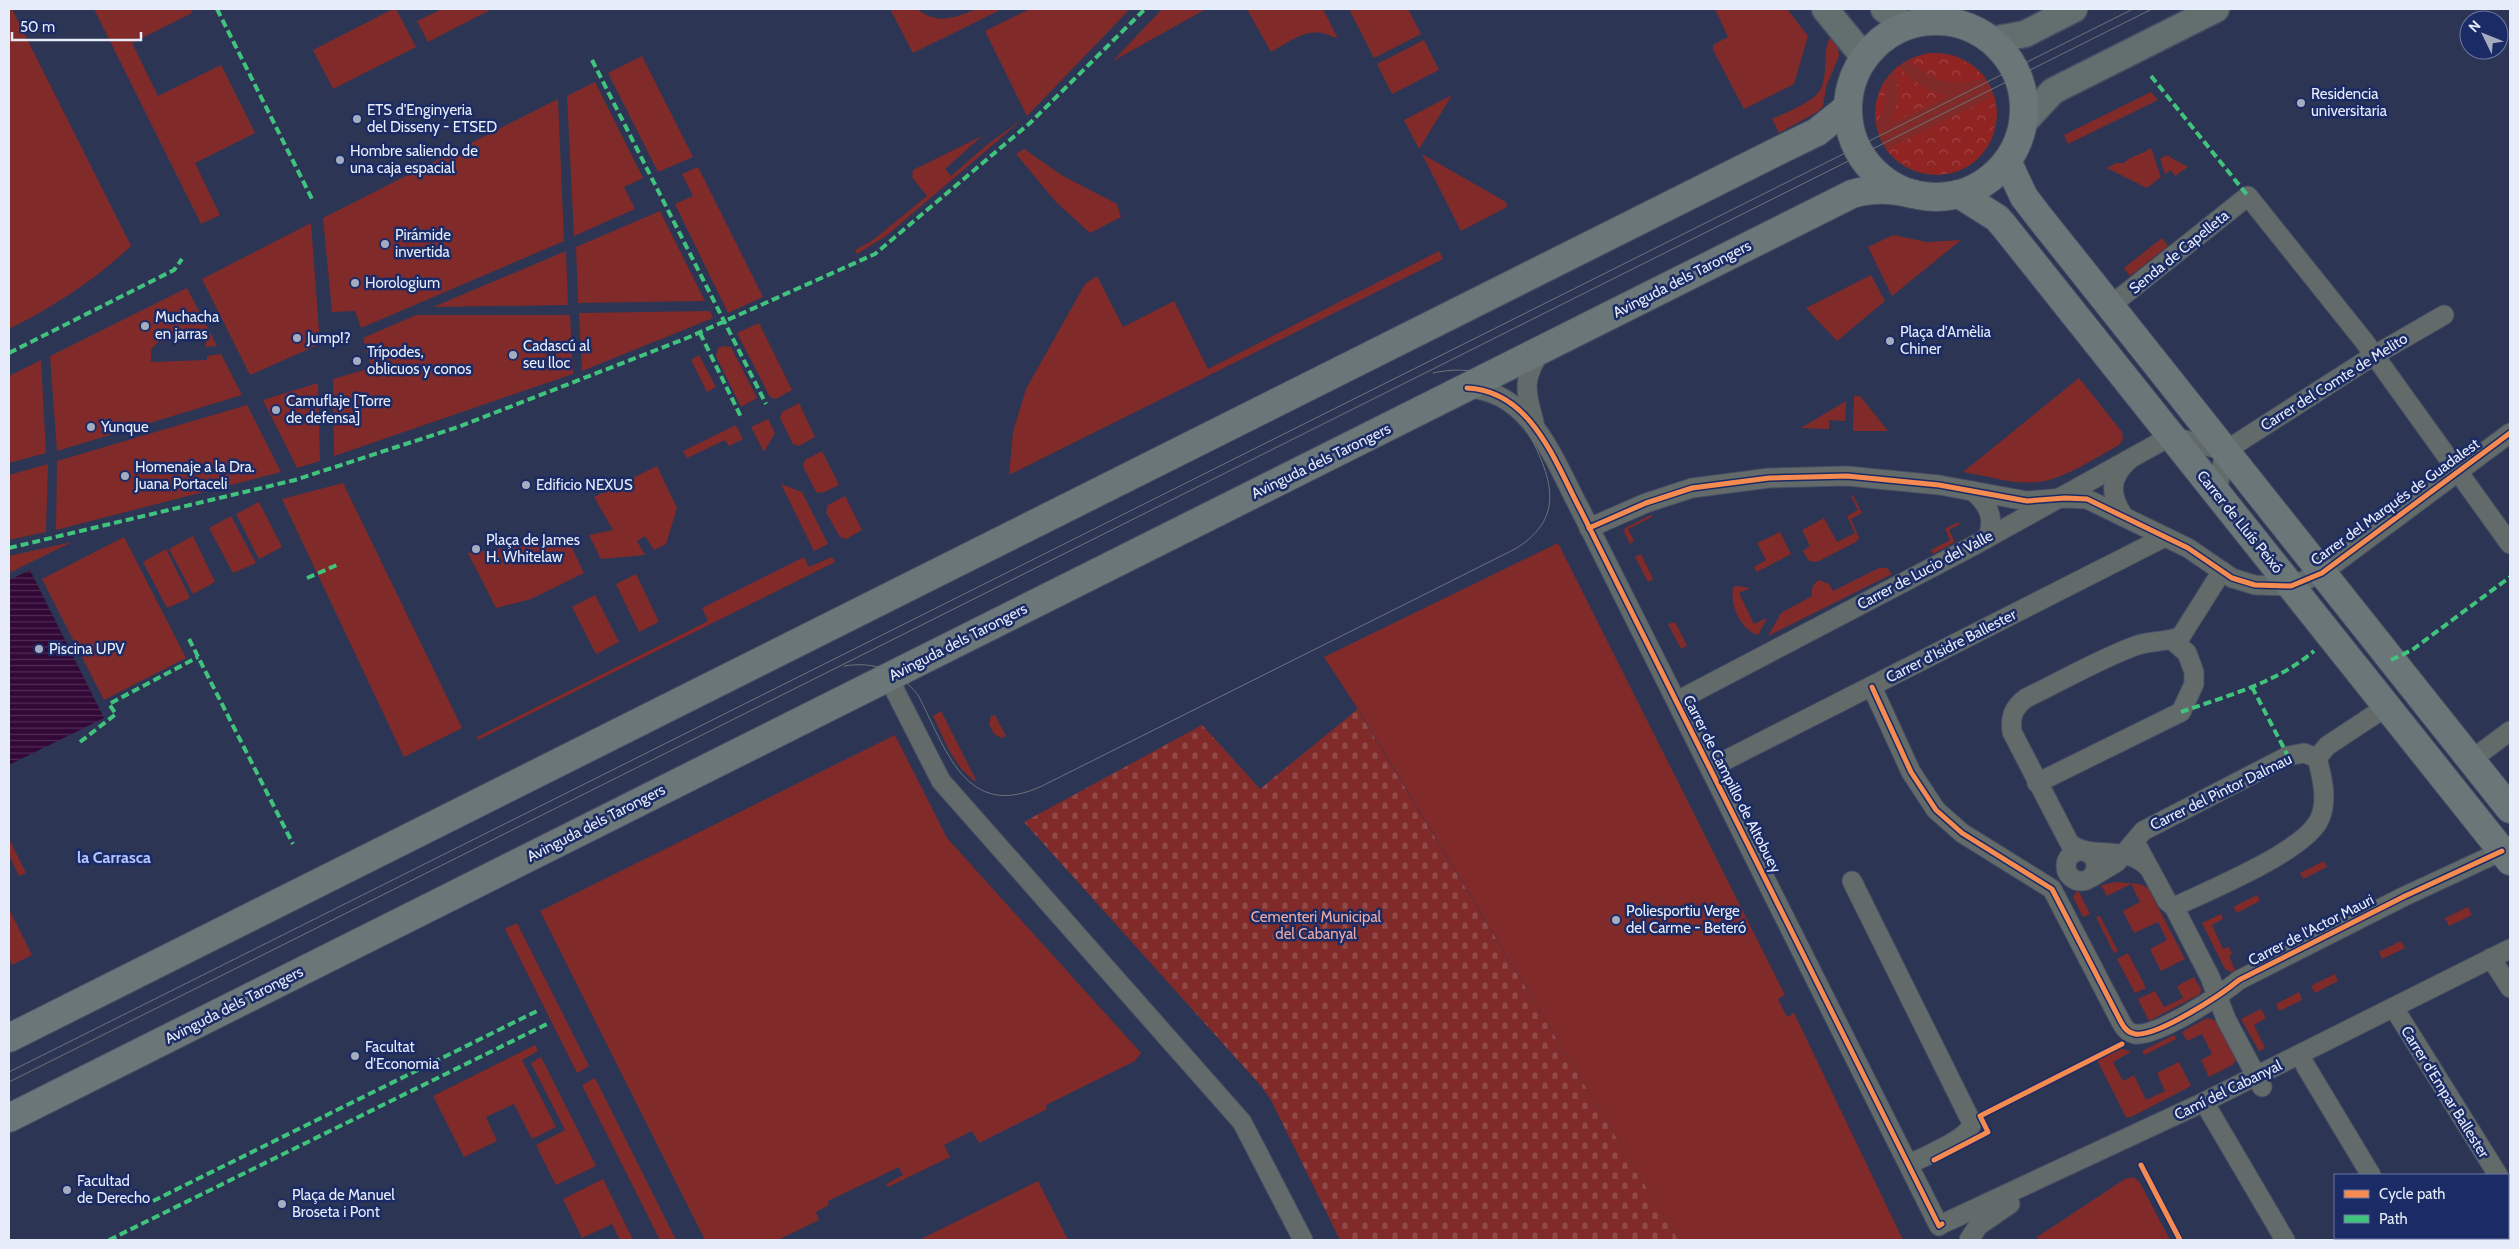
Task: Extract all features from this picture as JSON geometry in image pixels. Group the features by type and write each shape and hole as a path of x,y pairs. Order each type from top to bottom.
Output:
{"main road":[{"path":"1825,9 1864,57"},
{"path":"1884,9 1906,26"},
{"path":"1992,40 2025,34 2074,9"},
{"path":"2023,122 2053,91 2216,9"},
{"path":"1923,21 1951,22 1977,30 1992,40 2005,53 2018,76 2024,99 2020,136 2007,161 1985,182 1959,194 1944,197 1913,194 1886,181 1871,170 1860,156 1849,128 1847,108 1852,81 1864,57 1882,38 1906,26 1923,21"},
{"path":"9,1038 1817,132 1847,108"},
{"path":"2007,161 2030,205 2510,809"},
{"name":"Avinguda dels Tarongers","path":"9,1118 1852,194 1877,189 1892,189 1913,194"},
{"name":"Carrer de Lluís Peixó","path":"1959,194 1998,218 2506,856"}],"street":[{"name":"Senda de Capelleta","path":"2110,306 2248,196 2373,356"},
{"name":"Carrer del Comte de Melito","path":"2225,451 2373,356 2444,315"},
{"name":"Carrer de Campillo de Altobuey","path":"1536,428 1526,395 1527,379 1532,364 1542,350"},
{"path":"2373,356 2510,544"},
{"name":"Carrer de Campillo de Altobuey","path":"1467,388 1480,389 1514,404 1524,412 1536,428 1589,528 1909,1164 1937,1230"},
{"name":"Carrer del Marqués de Guadalest","path":"2291,586 2322,573 2510,433"},
{"path":"2171,436 2225,451 2217,494"},
{"name":"Carrer de Lucio del Valle","path":"1676,701 1988,537 2171,436"},
{"path":"2124,517 2115,504 2113,492 2118,471 2136,455"},
{"path":"1589,528 1629,510 1692,488 1768,478 1847,476 1909,481 2027,501 2088,499 2188,548 2232,578 2255,585 2291,586"},
{"path":"1973,491 1985,501 1990,512 1992,525 1988,537"},
{"name":"Carrer d'Isidre Ballester","path":"1710,768 2166,537"},
{"path":"2064,864 2068,876 2072,880 2086,879 2095,873 2097,863 2095,858 2087,852 2074,847 2066,839 2037,783 2012,732 2011,721 2017,704 2137,645 2172,640 2185,631 2222,571"},
{"path":"2037,783 2181,712 2194,684 2194,672 2187,653 2172,640"},
{"path":"888,677 941,780 1242,1122 1303,1240"},
{"path":"1872,687 1911,772 1936,810 1962,833 2054,889 2064,864 2071,855 2130,848"},
{"path":"2174,907 2283,853 2310,833 2319,820 2322,808 2322,776 2317,758 2327,746 2386,707"},
{"path":"2471,760 2510,731"},
{"name":"Carrer del Pintor Dalmau","path":"2054,889 2108,870 2130,848 2143,831 2288,756 2304,753 2317,758"},
{"name":"Carrer del Pintor Dalmau","path":"2130,848 2149,868 2167,901 2174,907 2218,997 2226,1019 2259,1081"},
{"name":"Carrer de l'Actor Mauri","path":"2054,889 2126,1030 2134,1034 2145,1034 2218,997 2239,980 2405,896 2506,856"},
{"path":"1852,881 1970,1117 1971,1128 1961,1137 1909,1164"},
{"name":"Camí del Cabanyal","path":"1968,1240 1978,1226 2010,1204 2500,963 2510,949"},
{"path":"2500,963 2510,988"},
{"name":"Camí del Cabanyal","path":"2259,1081 2304,1065 2396,1013"},
{"name":"Carrer d'Empar Ballester","path":"2396,1013 2497,1174"},
{"path":"2304,1065 2370,1174"},
{"path":"2207,1108 2285,1240"},
{"name":"Camí del Cabanyal","path":"1937,1230 2207,1108"},
{"path":"1937,1230 1951,1223 1961,1228 1968,1240"}],"green space":[{"path":"9,9 12,9 131,246 73,292 42,312 9,329"},
{"path":"94,9 191,9 192,13 132,43 158,96 221,65 255,133 195,163 220,215 201,224"},
{"path":"396,9 416,47 333,89 313,50"},
{"path":"442,9 492,9 428,42 417,21"},
{"path":"890,9 916,9 928,16 941,19 955,17 978,9 1002,9 913,53"},
{"path":"1030,9 1130,9 1027,116 985,31"},
{"path":"1162,9 1206,9 1113,61"},
{"path":"1247,9 1323,9 1338,39 1319,33 1311,33 1296,38 1271,52"},
{"path":"1349,9 1408,9 1421,34 1374,58"},
{"path":"1715,9 1787,9 1808,36 1794,84 1744,109 1713,50 1713,45 1728,37"},
{"path":"1832,36 1837,41 1839,56 1826,87 1823,106 1819,111 1779,133 1772,119 1807,102 1821,88 1824,80 1828,41"},
{"path":"1424,40 1439,70 1392,94 1377,64"},
{"path":"1929,53 1960,59 1985,77 1964,82 1944,81 1926,73 1909,60"},
{"path":"1936,53 1959,58 1979,71 1992,91 1997,114 1992,137 1979,157 1959,170 1936,175 1913,170 1893,157 1880,137 1875,114 1880,91 1893,71 1913,58"},
{"path":"642,56 693,157 658,172 608,73"},
{"path":"1899,67 1921,85 1947,96 1891,123 1898,97 1896,69"},
{"path":"595,82 643,178 624,187 635,209 574,236 567,96"},
{"path":"1885,82 1884,111 1876,123 1877,101"},
{"path":"2151,92 2158,100 2068,144 2064,135"},
{"path":"1452,95 1419,149 1404,120"},
{"path":"1994,96 1995,121 1989,142 1978,158 1963,169 1945,174 1926,173 1906,165 1886,150"},
{"path":"558,99 564,241 361,328 355,311 332,312 323,218"},
{"path":"1023,119 886,236 857,254 855,250 873,240 927,196 912,177 913,170 982,136 945,169 951,176 988,144"},
{"path":"2151,148 2161,177 2147,188 2107,168 2116,163 2124,163"},
{"path":"1024,149 1063,176 1117,204 1121,217 1090,233 1056,202 1016,154"},
{"path":"1422,154 1506,202 1507,207 1461,231"},
{"path":"2166,155 2188,167 2175,176 2171,170 2165,174 2160,159"},
{"path":"698,167 763,297 728,313 675,204 693,196 682,174"},
{"path":"660,211 705,301 578,303 576,247"},
{"path":"311,223 320,344 250,375 202,279"},
{"path":"1893,235 1927,242 1961,240 1892,296 1868,247"},
{"path":"2162,238 2168,246 2130,276 2124,268"},
{"path":"566,251 568,305 433,307"},
{"path":"1439,251 1443,259 1009,475 1013,432 1026,389 1085,284 1097,276 1123,327 1174,301 1208,369"},
{"path":"1871,275 1885,301 1837,341 1806,308"},
{"path":"187,288 217,346 206,347 206,339 158,342 151,350 151,362 207,360 207,356 221,354 242,395 57,451 50,356"},
{"path":"710,311 713,318 582,371 579,313"},
{"path":"416,315 570,315 573,374 334,456 333,379 371,368 363,338"},
{"path":"759,323 792,390 776,399 770,397 737,333"},
{"path":"723,346 731,347 757,398 741,407 716,356 718,348"},
{"path":"699,355 716,387 707,392 691,360"},
{"path":"41,360 46,453 9,463 9,376"},
{"path":"2079,378 2122,432 2123,439 2119,445 2059,477 2039,482 2011,481 1963,472"},
{"path":"318,383 320,461 297,468 263,400"},
{"path":"1854,396 1860,396 1888,431 1853,431"},
{"path":"1846,401 1845,421 1829,420 1829,429 1801,428"},
{"path":"799,403 815,437 799,446 793,444 780,418 782,412"},
{"path":"247,405 281,472 56,530 57,461"},
{"path":"768,419 775,433 764,452 751,427"},
{"path":"736,425 743,439 729,446 725,440 687,458 683,451"},
{"path":"822,451 839,485 822,493 816,492 803,466 805,460"},
{"path":"48,464 46,532 9,540 9,475"},
{"path":"657,466 677,508 666,544 654,550 645,536 637,541 645,555 601,559 589,535 613,530 594,497"},
{"path":"343,483 462,728 404,757 282,499"},
{"path":"781,484 802,492 828,544 814,551"},
{"path":"1853,495 1862,513 1851,519 1859,538 1856,542 1817,562 1809,561 1803,551 1810,546 1802,530 1824,518 1837,542 1855,533 1847,516 1858,510 1851,496"},
{"path":"845,496 862,530 846,539 840,537 826,512 828,505"},
{"path":"259,502 282,547 259,559 236,514"},
{"path":"1651,515 1652,517 1628,529 1634,541 1630,544 1624,532 1625,528"},
{"path":"231,516 256,563 233,573 209,528"},
{"path":"1958,522 1960,524 1949,530 1955,542 1933,554 1931,550 1950,540 1945,529"},
{"path":"1780,532 1791,554 1757,572 1754,567 1766,560 1757,543"},
{"path":"193,536 215,582 193,594 169,549"},
{"path":"124,537 186,658 104,700 42,579"},
{"path":"559,540 572,548 584,573 531,599 496,608 468,553"},
{"path":"72,542 9,573 9,556"},
{"name":"Poliesportiu Verge del Carme - Beteró","path":"1558,543 1785,995 1778,999 1787,1017 1794,1013 1903,1240 1678,1240 1358,709 1324,657"},
{"path":"166,549 190,598 167,608 143,562"},
{"path":"1641,554 1653,579 1648,582 1635,557"},
{"path":"804,557 809,567 832,557 835,562 478,740 477,737 708,621 702,608"},
{"path":"1879,568 1887,568 1892,574 1768,636 1781,613 1812,596 1813,586 1819,580 1829,584 1833,591"},
{"path":"636,574 659,622 639,632 616,584"},
{"path":"1733,587 1750,588 1739,593 1754,624 1767,618 1758,635 1746,628 1738,616 1732,594"},
{"path":"595,595 619,642 596,654 572,607"},
{"path":"1675,622 1687,646 1681,649 1668,624"},
{"name":"Cementeri Municipal del Cabanyal","path":"1358,709 1678,1240 1340,1240 1272,1102 1262,1087 1024,822 1202,725 1260,789"},
{"path":"941,711 977,782 962,769 946,743 933,716"},
{"path":"995,715 1006,736 1002,738 994,734 989,724 991,716"},
{"path":"895,735 947,838 1141,1053 1135,1061 1046,1105 1047,1109 979,1143 972,1131 944,1145 950,1157 888,1187 886,1184 903,1175 899,1167 828,1201 829,1205 816,1212 819,1220 778,1240 705,1240 540,911"},
{"path":"9,839 26,873 19,876 9,855"},
{"path":"2324,861 2327,867 2303,879 2300,873"},
{"path":"2116,882 2140,884 2148,888 2185,959 2161,971 2150,949 2167,940 2158,922 2134,933 2123,911 2140,902 2131,884 2107,896 2101,885"},
{"path":"2078,890 2090,914 2083,917 2073,897"},
{"path":"2257,895 2260,901 2237,913 2233,907"},
{"path":"2468,907 2472,915 2449,926 2445,918"},
{"path":"9,909 32,955 12,965 9,958"},
{"path":"2221,914 2223,919 2212,925 2223,949 2229,947 2232,954 2229,956 2235,970 2231,972 2225,969 2202,923"},
{"path":"2100,916 2118,951 2114,953 2096,917"},
{"path":"517,923 589,1066 577,1073 505,929"},
{"path":"2401,941 2405,948 2382,959 2379,952"},
{"path":"2128,953 2146,988 2135,993 2117,959"},
{"path":"2335,974 2338,981 2315,993 2311,986"},
{"path":"2194,977 2201,989 2200,994 2149,1021 2138,999 2155,991 2164,1007 2183,998 2177,986"},
{"path":"2299,992 2302,1000 2279,1011 2276,1004"},
{"path":"2261,1009 2266,1018 2254,1025 2265,1048 2259,1051 2241,1019"},
{"path":"2207,1018 2217,1021 2236,1061 2209,1077 2201,1060 2212,1054 2202,1034 2187,1041 2182,1032"},
{"path":"2174,1035 2176,1039 2144,1055 2142,1051"},
{"path":"535,1045 538,1051 522,1060 556,1127 532,1139 514,1104 486,1117 497,1141 464,1157 433,1096"},
{"path":"2121,1048 2131,1052 2113,1062 2123,1081 2134,1075 2146,1100 2165,1091 2157,1073 2179,1062 2191,1086 2131,1117 2126,1117 2097,1060"},
{"path":"541,1057 596,1166 556,1185 536,1145 565,1130 531,1063"},
{"path":"595,1078 676,1240 660,1240 582,1085"},
{"path":"2134,1177 2140,1183 2170,1240 2039,1240 2037,1237 2125,1179"},
{"path":"603,1179 633,1240 620,1240 612,1224 582,1238 563,1199"},
{"path":"1038,1181 1068,1240 919,1240"}],"shaded area":[{"name":"Piscina UPV","path":"30,570 104,718 9,765 9,580"}],"tram line":[{"path":"9,1072 2133,9"},
{"path":"9,1082 2152,9"},
{"path":"844,666 865,665 885,669 910,686 918,695 949,757 962,774 976,787 994,794 1016,795 1042,786 1515,549 1532,536 1543,522 1549,507 1550,492 1541,459 1510,399 1501,386 1482,374 1461,370 1433,373"}],"marked path":[{"path":"217,9 313,201"},
{"path":"9,548 295,480 458,427 687,338 875,254 1030,123 1145,9"},
{"path":"592,60 766,404"},
{"path":"2151,76 2248,196"},
{"path":"9,353 174,270 182,259"},
{"path":"700,333 741,417"},
{"path":"307,578 337,565"},
{"path":"2391,660 2412,650 2510,577"},
{"path":"189,639 293,844"},
{"path":"2181,712 2268,680 2300,662 2314,651"},
{"path":"80,742 116,714 109,704 198,657"},
{"path":"2252,687 2288,756"},
{"path":"153,1201 539,1010"},
{"path":"109,1240 547,1024"}],"cycle path":[{"path":"1467,388 1489,392 1508,401 1538,431 1550,450 1939,1226 1942,1224"},
{"path":"1589,528 1646,503 1692,488 1769,478 1847,476 1939,485 2027,501 2065,498 2087,499 2188,548 2232,578 2255,585 2291,586 2322,573 2510,433"},
{"path":"1872,687 1911,772 1936,810 1962,833 2052,889 2122,1024 2127,1030 2135,1034 2158,1029 2173,1022 2239,980 2405,896 2502,851"},
{"path":"1934,1160 1988,1132 1980,1116 2122,1044"},
{"path":"2141,1165 2180,1240"}],"place":[{"name":"Residencia universitaria","path":"2301,103"},
{"name":"ETS d'Enginyeria del Disseny - ETSED","path":"357,119"},
{"name":"Hombre saliendo de una caja espacial","path":"340,160"},
{"name":"Pirámide invertida","path":"385,244"},
{"name":"Horologium","path":"355,283"},
{"name":"Muchacha en jarras","path":"145,326"},
{"name":"Jump!?","path":"297,338"},
{"name":"Plaça d'Amèlia Chiner","path":"1890,341"},
{"name":"Cadascú al seu lloc","path":"513,355"},
{"name":"Trípodes, oblicuos y conos","path":"357,361"},
{"name":"Camuflaje [Torre de defensa]","path":"276,410"},
{"name":"Yunque","path":"91,427"},
{"name":"Homenaje a la Dra. Juana Portaceli","path":"125,476"},
{"name":"Edificio NEXUS","path":"526,485"},
{"name":"Plaça de James H. Whitelaw","path":"476,549"},
{"name":"Piscina UPV","path":"39,649"},
{"name":"Poliesportiu Verge del Carme - Beteró","path":"1616,920"},
{"name":"Facultat d'Economia","path":"355,1056"},
{"name":"Facultad de Derecho","path":"67,1190"},
{"name":"Plaça de Manuel Broseta i Pont","path":"282,1204"}],"district":[{"name":"la Carrasca","path":"114,857"}]}
